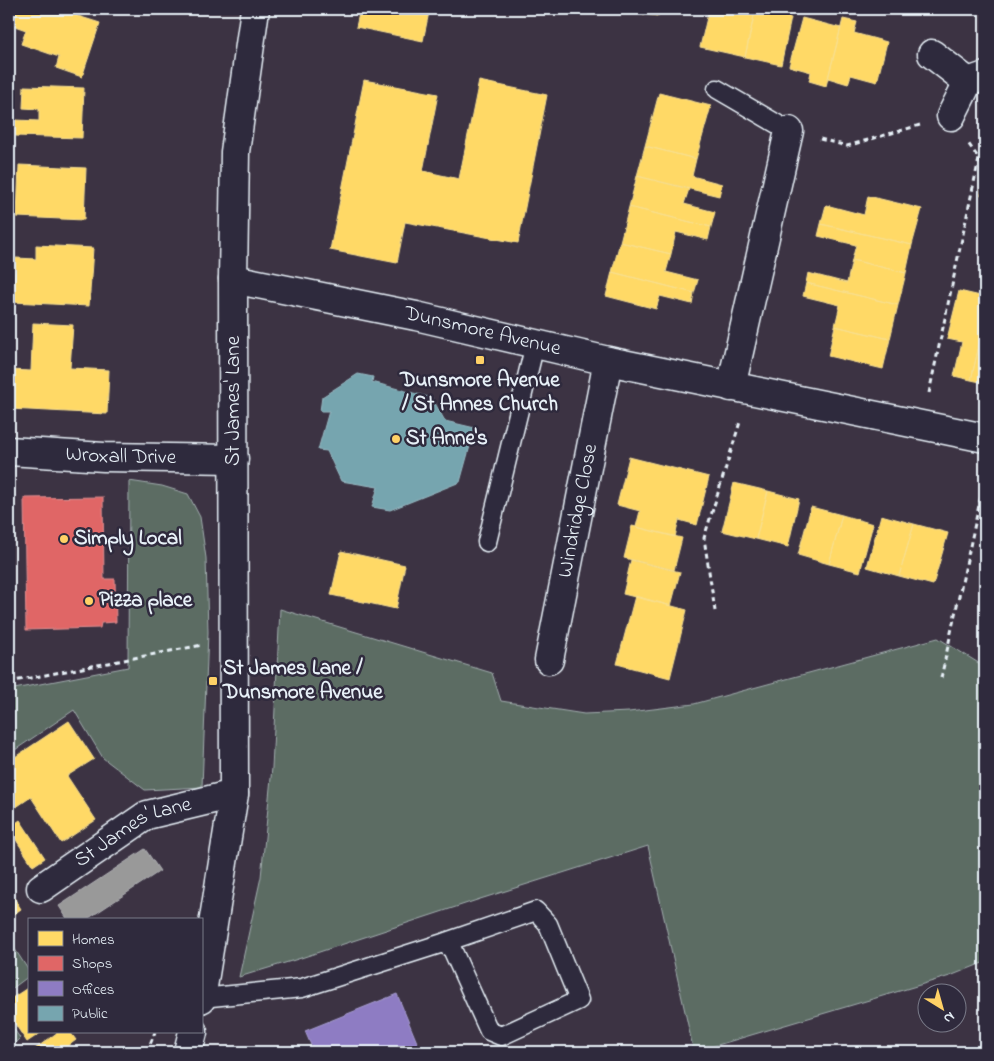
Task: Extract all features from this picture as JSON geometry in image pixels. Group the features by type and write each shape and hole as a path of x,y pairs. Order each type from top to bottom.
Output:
{"street":[{"name":"St James' Lane","path":"202,992 234,794 233,279 235,152 255,9"},
{"path":"932,54 977,79 951,116"},
{"path":"741,389 789,131"},
{"name":"Dunsmore Avenue","path":"233,279 416,316 608,361 985,438"},
{"name":"Windridge Close","path":"549,660 608,361"},
{"name":"Wroxall Drive","path":"9,451 104,457 234,459"},
{"name":"St James' Lane","path":"41,888 147,815 234,794"},
{"path":"188,1052 192,1034"}],"lane":[{"path":"716,89 789,131"},
{"path":"487,542 535,344"},
{"path":"202,998 302,988 536,911 548,924 579,1000 501,1036 489,1031 452,949 443,943"}],"path":[{"path":"789,131 847,146 951,116 979,160 922,425"},
{"path":"715,611 704,538 741,389"},
{"path":"941,678 985,478"},
{"path":"9,682 234,639"},
{"path":"147,1052 154,1034"}],"green space":[{"path":"129,481 162,486 188,494 200,517 206,558 208,632 202,787 145,790 103,758 74,710 9,754 9,690 128,667"},
{"path":"280,609 492,673 501,701 584,714 629,712 694,704 938,638 985,667 985,962 950,976 923,984 916,984 916,986 694,1052 648,846 239,977 261,877 272,768"},
{"path":"9,940 28,969 28,977 9,991"},
{"path":"9,1022 20,1038 12,1046 16,1052 9,1052"}],"building: Homes":[{"path":"9,9 56,9 100,23 82,77 56,68 59,57 21,44 26,30 9,24"},
{"path":"360,9 414,9 429,12 423,41 356,27"},
{"path":"628,9 659,9 658,16 627,12"},
{"path":"709,9 747,9 755,11 745,57 700,47"},
{"path":"755,11 791,18 781,65 745,57"},
{"path":"802,18 841,28 826,86 809,81 811,72 789,66"},
{"path":"843,19 857,22 854,33 887,42 877,82 851,75 848,84 828,78"},
{"path":"364,80 438,94 423,171 459,179 479,81 547,95 518,243 405,222 397,263 330,250"},
{"path":"24,86 84,88 82,138 15,136 15,120 39,121 39,109 23,108"},
{"path":"659,93 711,106 696,159 645,146"},
{"path":"645,146 696,159 692,176 722,184 719,196 637,176"},
{"path":"19,165 86,168 84,220 17,217"},
{"path":"985,172 985,196 981,195"},
{"path":"637,176 689,189 684,204 715,212 711,227 629,207"},
{"path":"868,196 922,209 912,245 821,224 826,205 864,215"},
{"path":"629,207 711,227 708,240 676,232 671,254 620,242"},
{"path":"821,224 912,245 906,273 852,260 856,245 818,236"},
{"path":"620,242 671,254 666,272 698,280 694,293 612,272"},
{"path":"36,245 93,248 89,306 13,302 16,258 36,259"},
{"path":"852,260 906,273 898,305 806,283 808,273 847,283"},
{"path":"612,272 694,293 692,304 660,296 656,309 606,296"},
{"path":"806,283 898,305 890,339 835,326 840,305 803,296"},
{"path":"959,291 985,297 985,320 971,380 954,376 962,342 947,339"},
{"path":"985,320 985,383 971,380"},
{"path":"33,323 73,325 70,368 109,370 107,414 9,409 9,370 31,371"},
{"path":"835,326 890,339 883,369 828,356"},
{"path":"629,457 709,477 697,525 679,520 675,537 636,527 640,511 617,505"},
{"path":"734,483 768,491 756,539 722,531"},
{"path":"768,491 799,499 788,547 756,539"},
{"path":"811,507 842,515 829,564 798,555"},
{"path":"842,515 873,524 860,572 829,564"},
{"path":"881,515 914,524 899,576 867,567"},
{"path":"914,524 948,533 933,585 899,576"},
{"path":"632,526 682,538 674,570 624,558"},
{"path":"341,551 405,565 396,609 331,595"},
{"path":"631,560 680,572 671,606 623,594"},
{"path":"635,596 687,610 670,678 617,664"},
{"path":"69,721 94,759 67,776 96,820 61,843 31,797 9,812 9,761"},
{"path":"20,820 45,858 33,866 9,829"},
{"path":"9,890 21,909 11,916 9,913"},
{"path":"28,988 28,1034 39,1034 27,1042 9,1015 9,1000"},
{"path":"55,1034 72,1034 76,1040 60,1052 31,1052"}],"building: Shops":[{"name":"Simply Local","path":"103,497 104,579 115,579 116,622 101,623 100,628 26,630 24,498"}],"building: Offices":[{"path":"397,994 421,1052 314,1052 305,1031"}],"building: Public":[{"name":"St Anne's","path":"358,374 373,377 372,382 432,398 445,421 475,428 460,482 390,510 372,507 378,487 341,481 327,451 318,450 329,411 320,411 322,397"}],"building: Industry":[{"path":"145,849 160,871 89,918 67,918 59,906"}],"place":[{"name":"Dunsmore Avenue / St Annes Church","path":"480,360"},
{"name":"St Anne's","path":"396,439"},
{"name":"Simply Local","path":"64,539"},
{"name":"Pizza place","path":"89,601"},
{"name":"St James Lane / Dunsmore Avenue","path":"213,681"}]}
